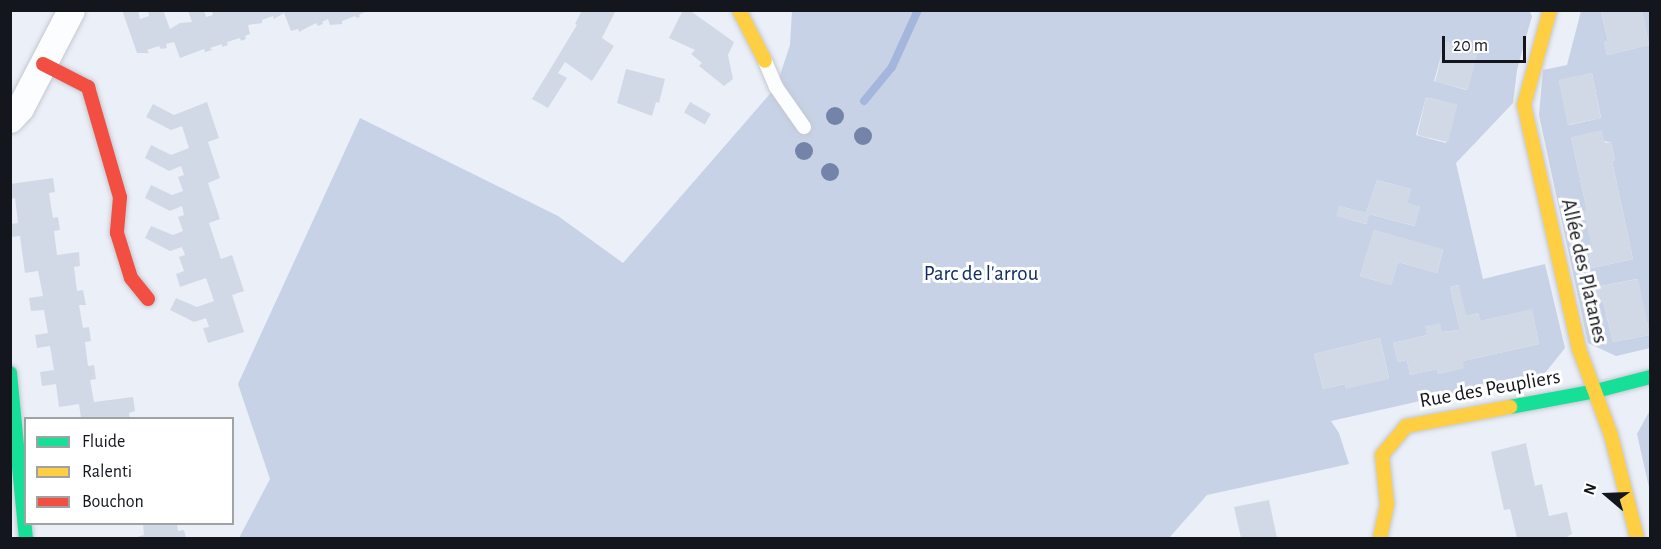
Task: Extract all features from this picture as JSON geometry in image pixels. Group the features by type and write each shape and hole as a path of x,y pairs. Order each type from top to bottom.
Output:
{"street":[{"path":"10,119 20,108 71,10"},
{"path":"739,10 765,61"},
{"name":"Allée des Platanes","path":"1550,10 1524,105 1579,349 1611,435 1637,538"},
{"path":"43,64 88,87 120,197 117,233 131,278 148,299"},
{"path":"10,373 24,517"},
{"name":"Rue des Peupliers","path":"1380,538 1388,504 1382,455 1406,426 1596,391 1650,377"}],"lane":[{"path":"765,61 776,87 804,127"}],"green space":[{"name":"Parc de l'arrou","path":"1529,10 1532,16 1517,70 1513,103 1456,163 1483,279 1545,264 1565,348 1545,373 1331,421 1339,433 1349,464 1207,495 1169,538 239,538 270,479 238,384 360,118 558,216 623,263 776,87 790,45 792,11","holes":["1445,42 1477,51 1466,90 1434,81","1426,97 1457,105 1446,143 1416,135","1377,180 1411,189 1407,203 1420,207 1414,226 1369,214 1366,224 1337,216 1339,206 1366,213","1374,230 1443,250 1437,273 1398,262 1391,285 1360,276","1458,285 1466,316 1478,313 1480,321 1532,310 1539,344 1463,361 1463,368 1438,374 1437,369 1410,375 1407,360 1398,362 1393,343 1427,335 1426,326 1442,332 1460,330 1450,287","1380,338 1389,378 1346,388 1345,384 1323,389 1314,354"]},
{"path":"1581,11 1601,11 1608,41 1604,42 1607,55 1649,45 1642,11 1650,11 1650,335 1650,348 1616,356 1588,343 1539,115 1543,70 1567,65","holes":["1592,73 1601,118 1569,125 1559,81","1571,137 1611,142 1615,160 1612,161 1633,259 1592,268 1589,255 1593,254 1587,211","1637,279 1650,335 1613,342 1603,301 1599,302 1596,287"]},
{"path":"1650,410 1650,492 1637,434"}],"building":[{"path":"122,10 138,10 140,19 149,16 148,10 163,10 170,29 180,23 192,22 188,10 204,10 206,17 213,15 212,12 225,10 365,12 359,15 360,17 355,16 342,21 342,24 330,25 328,19 322,22 323,24 318,26 316,23 299,32 298,29 291,31 284,13 274,19 273,16 262,20 262,23 248,25 250,34 245,36 246,39 241,41 240,38 227,42 228,45 222,47 222,44 210,48 212,50 205,52 204,49 180,58 174,42 166,44 167,48 161,49 159,46 147,50 149,53 137,53"},
{"path":"582,10 616,10 602,38 614,46 592,81 565,62 558,73 567,78 548,108 532,99 577,25 575,24"},
{"path":"683,10 689,10 734,42 728,55 733,79 724,86 699,66 702,63 691,54 695,50 669,38"},
{"path":"1601,10 1642,10 1649,45 1607,55 1604,42 1608,41"},
{"path":"1445,42 1478,50 1468,90 1435,82"},
{"path":"626,69 665,79 659,103 656,102 652,116 617,103"},
{"path":"1592,73 1601,118 1567,125 1559,79"},
{"path":"1426,97 1457,104 1448,142 1417,135"},
{"path":"207,102 219,138 208,142 220,178 208,183 220,219 209,223 221,259 232,255 244,291 232,295 244,332 208,343 203,328 209,327 206,318 194,322 170,310 176,298 197,307 214,301 206,278 180,287 176,274 184,271 179,257 185,255 182,247 170,251 145,238 151,226 173,235 183,231 178,217 184,215 182,206 170,211 145,198 151,185 172,195 183,191 178,177 184,175 181,166 169,171 145,158 151,145 171,155 189,148 182,126 171,130 146,117 153,104 174,115"},
{"path":"690,102 711,114 705,124 684,112"},
{"path":"1602,130 1605,143 1611,142 1615,160 1612,161 1633,259 1592,268 1589,255 1593,254 1584,211 1587,211 1571,137"},
{"path":"53,178 55,192 49,193 53,218 58,217 60,230 54,231 57,255 79,252 80,266 74,267 77,291 83,290 86,305 79,305 83,328 89,327 91,341 85,342 88,366 94,365 96,379 90,380 94,402 133,397 135,411 129,413 130,417 81,417 79,404 59,407 56,384 42,386 40,372 54,370 50,346 37,348 35,335 48,333 44,310 31,311 29,298 43,296 38,271 25,273 20,236 10,237 10,224 18,223 15,198 10,199 10,184"},
{"path":"1377,180 1411,189 1407,203 1420,207 1415,226 1369,214 1367,224 1336,216 1339,206 1366,213"},
{"path":"1374,230 1443,249 1437,273 1398,262 1391,285 1360,276"},
{"path":"1638,279 1650,335 1613,342 1603,301 1599,302 1596,287"},
{"path":"1459,285 1466,316 1478,313 1480,321 1532,309 1539,344 1463,361 1464,368 1438,374 1437,369 1410,375 1407,360 1398,362 1393,343 1427,335 1425,326 1440,323 1442,332 1460,330 1450,287"},
{"path":"1380,338 1389,379 1346,389 1345,384 1323,389 1314,354"},
{"path":"1526,443 1535,486 1542,484 1549,516 1567,512 1572,534 1565,538 1517,538 1510,509 1504,510 1491,452"},
{"path":"1269,500 1277,538 1241,538 1234,507"},
{"path":"143,525 177,525 178,531 184,530 186,538 133,538 144,535"}],"waterway":[{"path":"864,101 892,67 918,10"}],"traffic: fast":[{"path":"10,373 24,517"},
{"path":"1510,407 1596,391 1650,377"},
{"path":"25,525 26,538"}],"traffic: slow":[{"path":"739,10 765,61"},
{"path":"1550,10 1524,105 1579,349 1611,435 1637,538"},
{"path":"1380,538 1387,504 1382,455 1406,426 1510,407"}],"traffic: jam":[{"path":"43,64 88,87 120,197 117,233 131,278 148,299"}]}
